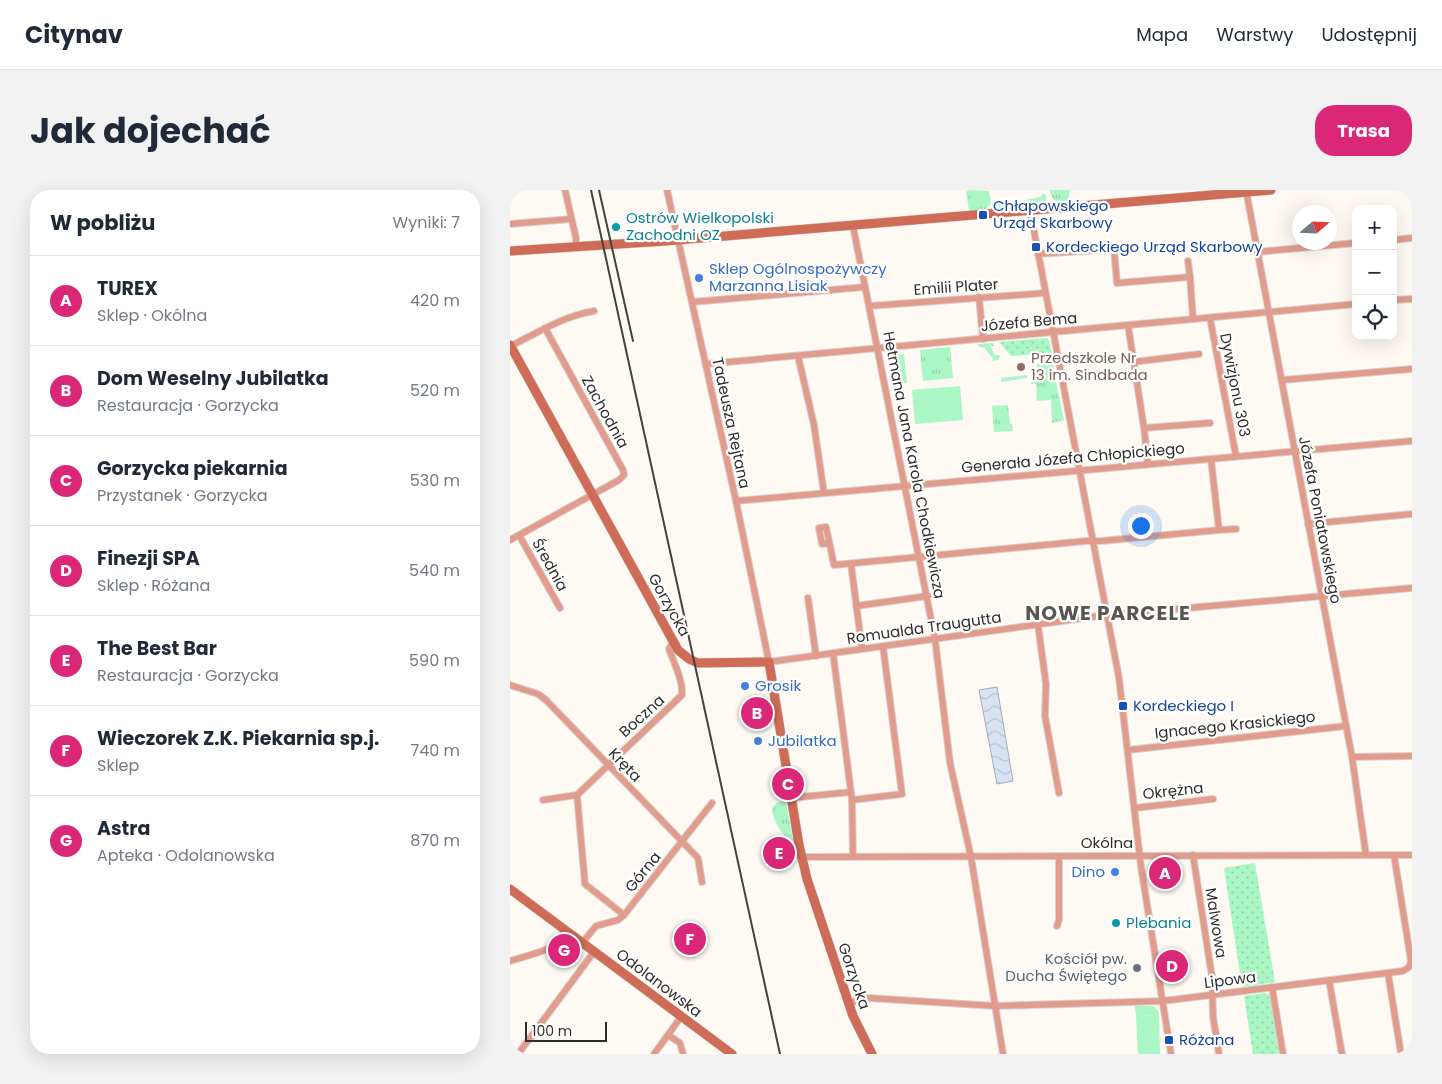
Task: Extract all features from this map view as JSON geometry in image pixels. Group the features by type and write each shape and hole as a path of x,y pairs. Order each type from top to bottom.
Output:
{"street":[{"path":"510,192 514,190"},
{"path":"565,190 576,247"},
{"name":"Tadeusza Rejtana","path":"667,190 736,501 768,662"},
{"path":"510,251 853,226 1271,190"},
{"name":"Józefa Poniatowskiego","path":"1246,191 1352,757 1366,855"},
{"path":"1030,210 1120,686 1140,856 1171,1054"},
{"path":"510,224 571,220"},
{"name":"Hetmana Jana Karola Chodkiewicza","path":"853,226 936,639 950,763 972,857 1002,1054"},
{"path":"1397,240 1412,238"},
{"path":"1257,252 1352,243"},
{"path":"1038,254 1114,249 1117,283 1190,277"},
{"path":"1188,261 1193,320"},
{"path":"692,302 865,287"},
{"name":"Emilii Plater","path":"869,306 1045,293"},
{"path":"979,297 983,339"},
{"path":"1397,300 1412,299"},
{"name":"Józefa Bema","path":"706,364 1352,304"},
{"path":"510,346 577,313 594,311"},
{"name":"Dywizjonu 303","path":"1210,318 1236,456"},
{"path":"1128,325 1148,464"},
{"name":"Zachodnia","path":"545,328 623,470 622,478 593,495"},
{"name":"Gorzycka","path":"510,346 673,642 684,656 698,663 768,662 807,879 848,1003 872,1054"},
{"path":"1133,362 1199,354"},
{"path":"798,356 814,426 824,493"},
{"path":"1282,380 1412,369"},
{"path":"1144,428 1210,423"},
{"name":"Generała Józefa Chłopickiego","path":"736,501 1412,441"},
{"path":"1211,458 1219,530"},
{"path":"510,540 593,495"},
{"path":"1308,524 1412,514"},
{"path":"829,543 834,565 1236,529"},
{"name":"Średnia","path":"519,535 560,608"},
{"path":"851,564 862,649"},
{"name":"Romualda Traugutta","path":"768,662 1107,616 1412,588"},
{"path":"856,606 928,596"},
{"path":"808,598 816,656"},
{"path":"1038,625 1046,684 1045,716 1059,793"},
{"name":"Boczna","path":"577,794 682,695 682,687 669,650 673,642"},
{"path":"852,800 902,794 883,646"},
{"path":"833,653 852,800 853,857"},
{"name":"Kręta","path":"510,685 538,694 546,700 698,858 702,882"},
{"name":"Ignacego Krasickiego","path":"1128,750 1346,726"},
{"path":"1352,757 1412,756"},
{"path":"791,798 851,792"},
{"path":"543,800 577,794 585,884 624,915"},
{"name":"Okrężna","path":"1135,808 1213,799"},
{"name":"Górna","path":"582,943 596,926 618,920 624,915 712,803"},
{"name":"Malwowa","path":"1193,855 1212,977 1213,1016 1219,1054"},
{"name":"Lipowa","path":"848,1003 869,998 995,1006 1163,1001 1403,970 1409,967 1411,961 1394,855"},
{"name":"Okólna","path":"802,857 1412,855"},
{"path":"1057,926 1059,920 1059,856"},
{"name":"Odolanowska","path":"510,889 732,1054"},
{"path":"510,961 536,953 566,940 571,934"},
{"path":"518,1054 594,952"},
{"path":"1388,973 1401,1054"},
{"path":"1329,980 1342,1054"},
{"path":"1272,987 1283,1054"},
{"path":"654,1054 681,1016"},
{"path":"668,1035 680,1043 683,1054"}],"green space":[{"path":"1049,190 1070,190 1068,201 1062,204 1055,201"},
{"path":"966,191 989,191 991,203 985,210 969,211"},
{"path":"1044,193 1046,200 1040,206 999,208 998,204 1003,201 1004,205 1040,197"},
{"path":"1047,338 1052,353 1011,356 999,342"},
{"path":"993,343 994,346 990,346 995,355 1000,357 998,360 993,361 984,347 979,347 978,344"},
{"path":"950,347 953,378 923,381 920,350"},
{"path":"904,354 907,383 893,384 890,355"},
{"path":"1053,362 1064,420 1052,423 1051,400 1037,401 1036,384 1031,384 1031,375 1038,374 1037,364"},
{"path":"1027,375 1027,378 1001,382 1001,378"},
{"path":"960,386 963,420 915,424 912,390"},
{"path":"1008,405 1010,424 1012,424 1013,431 994,432 992,406"},
{"path":"783,801 786,802 793,840 781,831 773,814 772,809 774,806"},
{"path":"1255,863 1275,982 1242,987 1224,868"},
{"path":"1265,993 1270,995 1279,1054 1253,1054 1244,996"},
{"path":"1135,1006 1153,1006 1159,1012 1159,1015 1136,1016"},
{"path":"1159,1015 1160,1054 1138,1054 1136,1016"}],"water":[{"path":"997,687 1013,781 997,784 979,690"}],"railway":[{"path":"591,190 780,1054"},
{"path":"599,190 633,341"}],"place":[{"name":"Chłapowskiego Urząd Skarbowy","path":"983,215"},
{"name":"Ostrów Wielkopolski Zachodni OZ","path":"616,227"},
{"name":"Kordeckiego Urząd Skarbowy","path":"1036,247"},
{"name":"Sklep Ogólnospożywczy Marzanna Lisiak","path":"699,278"},
{"name":"Przedszkole Nr 13 im. Sindbada","path":"1021,367"},
{"name":"Grosik","path":"745,686"},
{"name":"Kordeckiego I","path":"1123,706"},
{"name":"Dom Weselny Jubilatka","path":"757,713"},
{"name":"Jubilatka","path":"758,741"},
{"name":"Gorzycka piekarnia","path":"788,784"},
{"name":"The Best Bar","path":"779,853"},
{"name":"Dino","path":"1115,872"},
{"name":"TUREX","path":"1165,873"},
{"name":"Plebania","path":"1116,923"},
{"name":"Wieczorek Z.K. Piekarnia sp.j.","path":"690,939"},
{"name":"Astra","path":"564,950"},
{"name":"Finezji SPA","path":"1172,966"},
{"name":"Kościół pw. Ducha Świętego","path":"1137,968"},
{"name":"Różana","path":"1169,1040"}],"district":[{"name":"NOWE PARCELE","path":"1108,613"}]}
